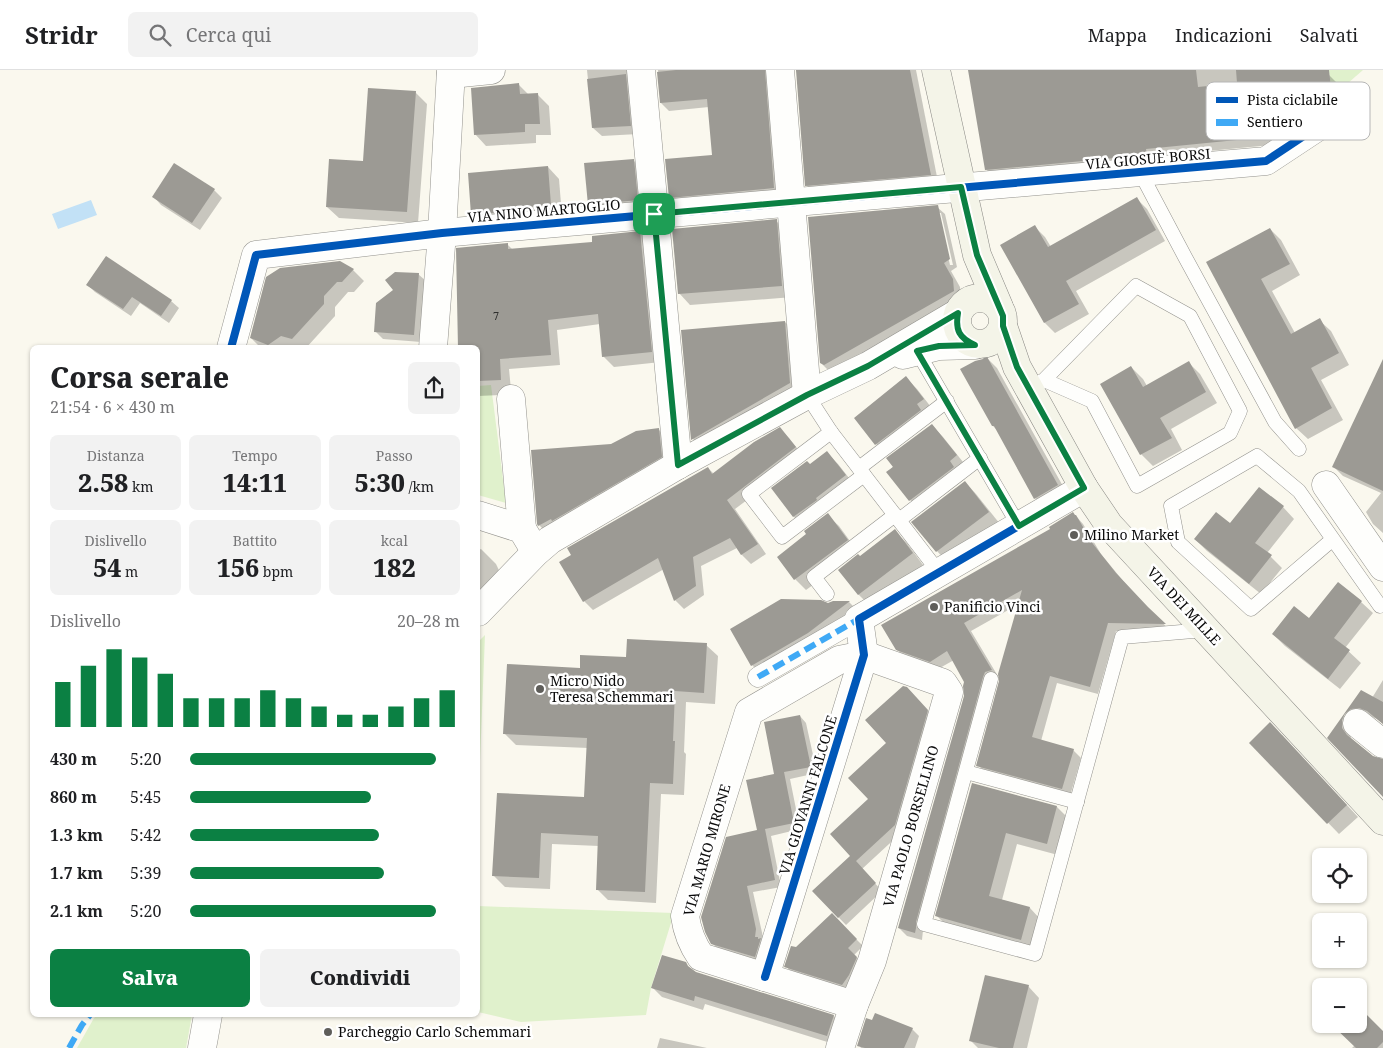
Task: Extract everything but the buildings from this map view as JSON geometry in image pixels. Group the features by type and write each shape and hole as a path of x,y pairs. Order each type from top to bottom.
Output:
{"main road":[{"path":"936,70 977,255 991,331 998,351 1030,378"},
{"path":"977,255 976,283 956,323 959,333 966,340 991,331"},
{"path":"965,306 982,298 992,301 991,331"},
{"name":"VIA DEI MILLE","path":"1030,378 1084,488 1109,525 1383,821"}],"street":[{"path":"433,345 451,72 490,70"},
{"path":"640,70 678,465"},
{"path":"780,70 807,395"},
{"name":"VIA GIOSUÈ BORSI","path":"961,187 1266,161 1298,140"},
{"name":"VIA NINO MARTOGLIO","path":"232,345 256,255 442,233 961,187"},
{"path":"480,516 529,540 550,540 678,465 807,395 868,366 965,306"},
{"path":"868,366 991,331"},
{"path":"480,609 529,540 511,399"},
{"path":"1326,486 1383,567"},
{"path":"758,678 938,571 1084,488"},
{"name":"VIA GIOVANNI FALCONE","path":"766,977 864,655 859,618"},
{"name":"VIA MARIO MIRONE","path":"854,1004 701,957 693,946 685,916 749,712 839,660 864,655"},
{"name":"VIA PAOLO BORSELLINO","path":"840,1048 854,1004 872,961 949,692 943,683 864,655"},
{"path":"1357,723 1383,744"},
{"path":"202,1048 208,1017"}],"lane":[{"path":"1140,172 1276,422 1300,449"},
{"path":"1136,286 1190,316 1240,411 1230,433 1137,486 1092,401 1030,378 1136,286"},
{"path":"917,351 1019,526"},
{"path":"807,395 831,432 938,571"},
{"path":"831,432 749,494 782,538 947,401"},
{"path":"1333,539 1252,609 1178,542 1171,506 1257,456 1299,491 1333,539 1380,606 1383,605"},
{"path":"827,594 814,577 980,458"},
{"path":"991,679 924,924 1035,954 1122,637 1206,630"},
{"path":"966,772 1077,802"}],"green space":[{"path":"1329,70 1363,70 1349,82 1330,82"},
{"path":"491,385 506,503 480,496 480,386"},
{"path":"485,635 480,761 480,640"},
{"path":"480,906 674,913 651,988 646,1015 521,1022 480,1012"},
{"path":"192,1017 186,1048 77,1048 94,1018"}],"water":[{"path":"91,200 97,215 58,229 52,214"}],"marked path":[{"path":"758,677 859,619"},
{"path":"69,1048 88,1017"}],"cycle path":[{"path":"232,345 256,255 442,233 1266,161 1298,140"},
{"path":"765,977 864,655 859,619 1084,488"}],"place":[{"name":"Milino Market","path":"1074,535"},
{"name":"Panificio Vinci","path":"934,607"},
{"name":"Micro Nido Teresa Schemmari","path":"540,689"},
{"name":"Parcheggio Carlo Schemmari","path":"328,1032"}],"route":[{"path":"961,187 977,255 1003,316 1003,326 1017,367 1084,488 1019,526 917,351 939,346 975,345 959,333 956,323 958,313 868,366 807,395 678,465 654,214 961,187"}]}
